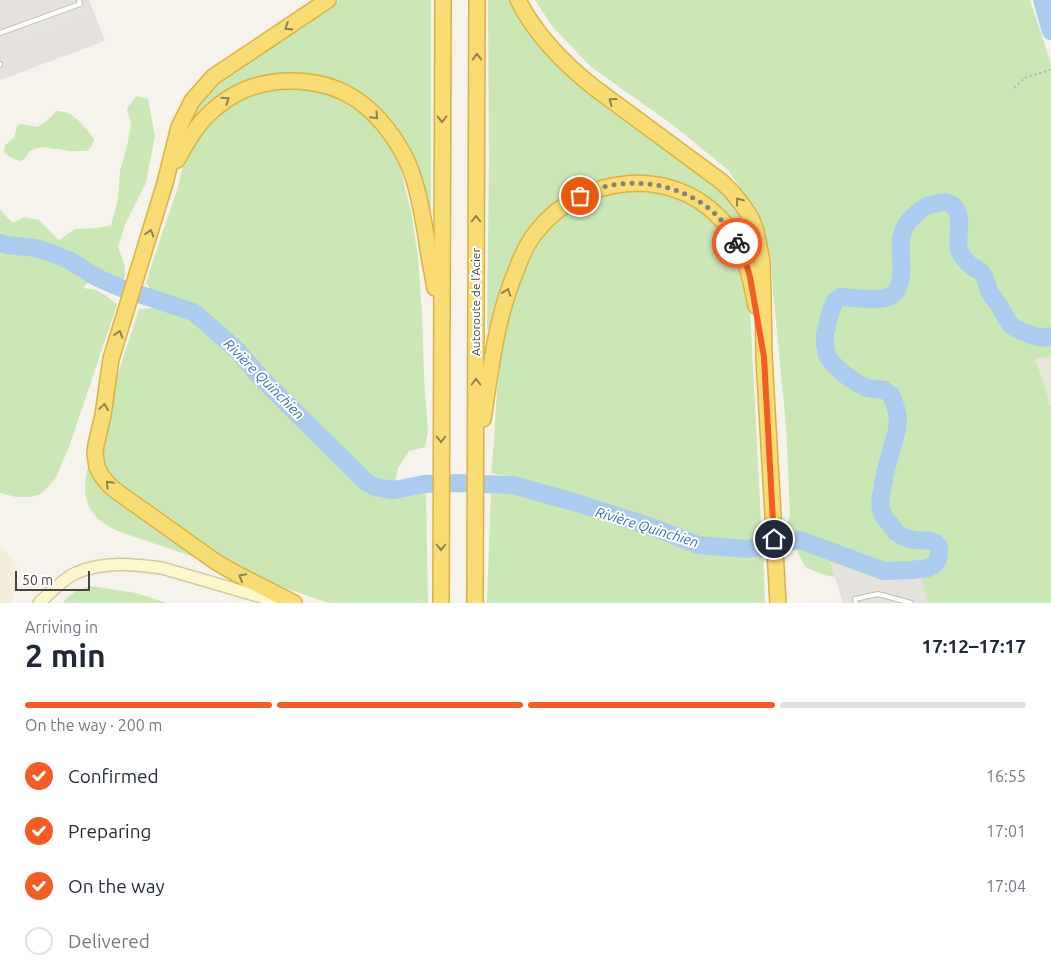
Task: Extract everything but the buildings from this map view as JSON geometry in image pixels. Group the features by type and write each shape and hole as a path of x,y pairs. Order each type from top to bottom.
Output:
{"highway":[{"path":"287,602 202,553 119,494 101,475 97,467 95,454 111,359 165,183 179,127 192,101 213,77 225,68 328,0"},
{"path":"441,603 443,0"},
{"name":"Autoroute de l'Acier","path":"475,603 477,0"},
{"path":"518,0 544,40 558,56 576,73 716,177 733,192 743,206 756,231 760,244 763,281 764,357 778,603"},
{"path":"165,183 186,144 201,122 212,111 234,95 258,85 284,81 315,83 342,91 367,107 386,128 395,140 410,168 422,212 442,331"},
{"path":"475,470 496,333 505,297 517,267 528,245 544,222 565,204 592,191 621,184 652,184 680,191 694,197 719,216 735,238 746,263 753,291 764,357"}],"main road":[{"path":"42,602 74,573 111,564 162,568 287,602"}],"lane":[{"path":"0,33 80,4 79,0"},
{"path":"856,603 855,599 878,594 911,603"}],"path":[{"path":"1014,88 1026,77 1051,70"}],"shaded area":[{"path":"0,0 89,0 105,41 0,80"},
{"path":"83,4 88,14 19,40 15,28"},
{"path":"1051,356 1051,407 1035,359"},
{"path":"0,544 17,566 19,572 11,603 0,603"},
{"path":"830,562 879,579 920,575 928,603 843,603"}],"green space":[{"path":"339,0 431,0 431,212 427,212 404,142 392,123 365,96 352,87 336,81 314,76 291,74 192,125 188,123 199,100 209,86"},
{"path":"488,0 512,0 523,24 536,43 562,71 607,107 717,186 727,196 747,225 755,259 751,260 723,213 717,206 698,192 670,180 648,176 626,175 604,179 584,185 565,195 548,208 533,224 514,253 502,284 491,329 487,329"},
{"path":"535,0 1030,0 1051,63 1051,356 1035,359 1051,407 1051,603 928,603 920,575 879,579 830,562 835,577 824,575 805,567 797,551 801,535 784,537 790,515 786,426 771,259 758,217 728,170 673,125 591,67 552,26"},
{"path":"277,88 307,88 331,93 355,106 372,122 398,159 411,211 418,258 428,431 425,447 409,451 398,468 393,494 426,488 428,603 329,603 113,529 99,520 93,513 86,497 85,483 87,470 139,309 153,308 177,311 181,300 157,297 146,283 183,167 201,133 218,115 239,100"},
{"path":"136,96 148,99 155,136 146,183 125,225 118,247 125,267 125,277 119,285 110,285 98,272 83,288 96,290 117,305 70,444 56,478 41,494 30,497 16,497 0,493 0,210 13,223 24,217 39,220 59,240 75,229 98,228 111,225 118,199 120,171 131,125 127,109"},
{"path":"56,111 68,113 88,131 94,139 92,146 87,151 70,151 42,147 29,151 27,156 21,161 13,159 4,153 5,145 14,138 17,126 20,124 38,127"},
{"path":"624,190 655,191 677,197 695,206 709,218 721,234 731,251 745,289 750,309 762,541 743,546 713,537 717,550 726,552 763,552 765,603 487,603 491,490 510,490 542,498 554,488 523,479 491,473 497,389 504,333 517,286 536,249 559,217 592,198"},
{"path":"90,586 136,593 167,603 63,603 71,594"}],"waterway":[{"name":"Rivière Quinchien","path":"1042,0 1051,31"},
{"name":"Rivière Quinchien","path":"0,243 36,248 54,254 121,288 193,312 238,351 267,384 366,482 375,487 394,490 424,484 513,485 655,528 698,545 746,549 800,540 884,571 928,568 935,564 938,559 939,547 931,541 906,538 897,533 884,517 881,510 880,502 885,473 897,430 898,417 891,395 884,390 867,388 857,383 833,364 827,355 825,334 835,301 840,297 881,299 892,295 897,290 901,277 901,241 905,227 912,217 927,206 947,202 954,206 959,217 958,244 961,255 968,263 982,273 989,291 1010,324 1035,336 1051,336"}],"way so far":[{"path":"580,196 605,187 621,184 652,184 667,187 694,197 719,216 737,243"}],"route":[{"path":"737,243 750,277 764,357 774,539"}]}
